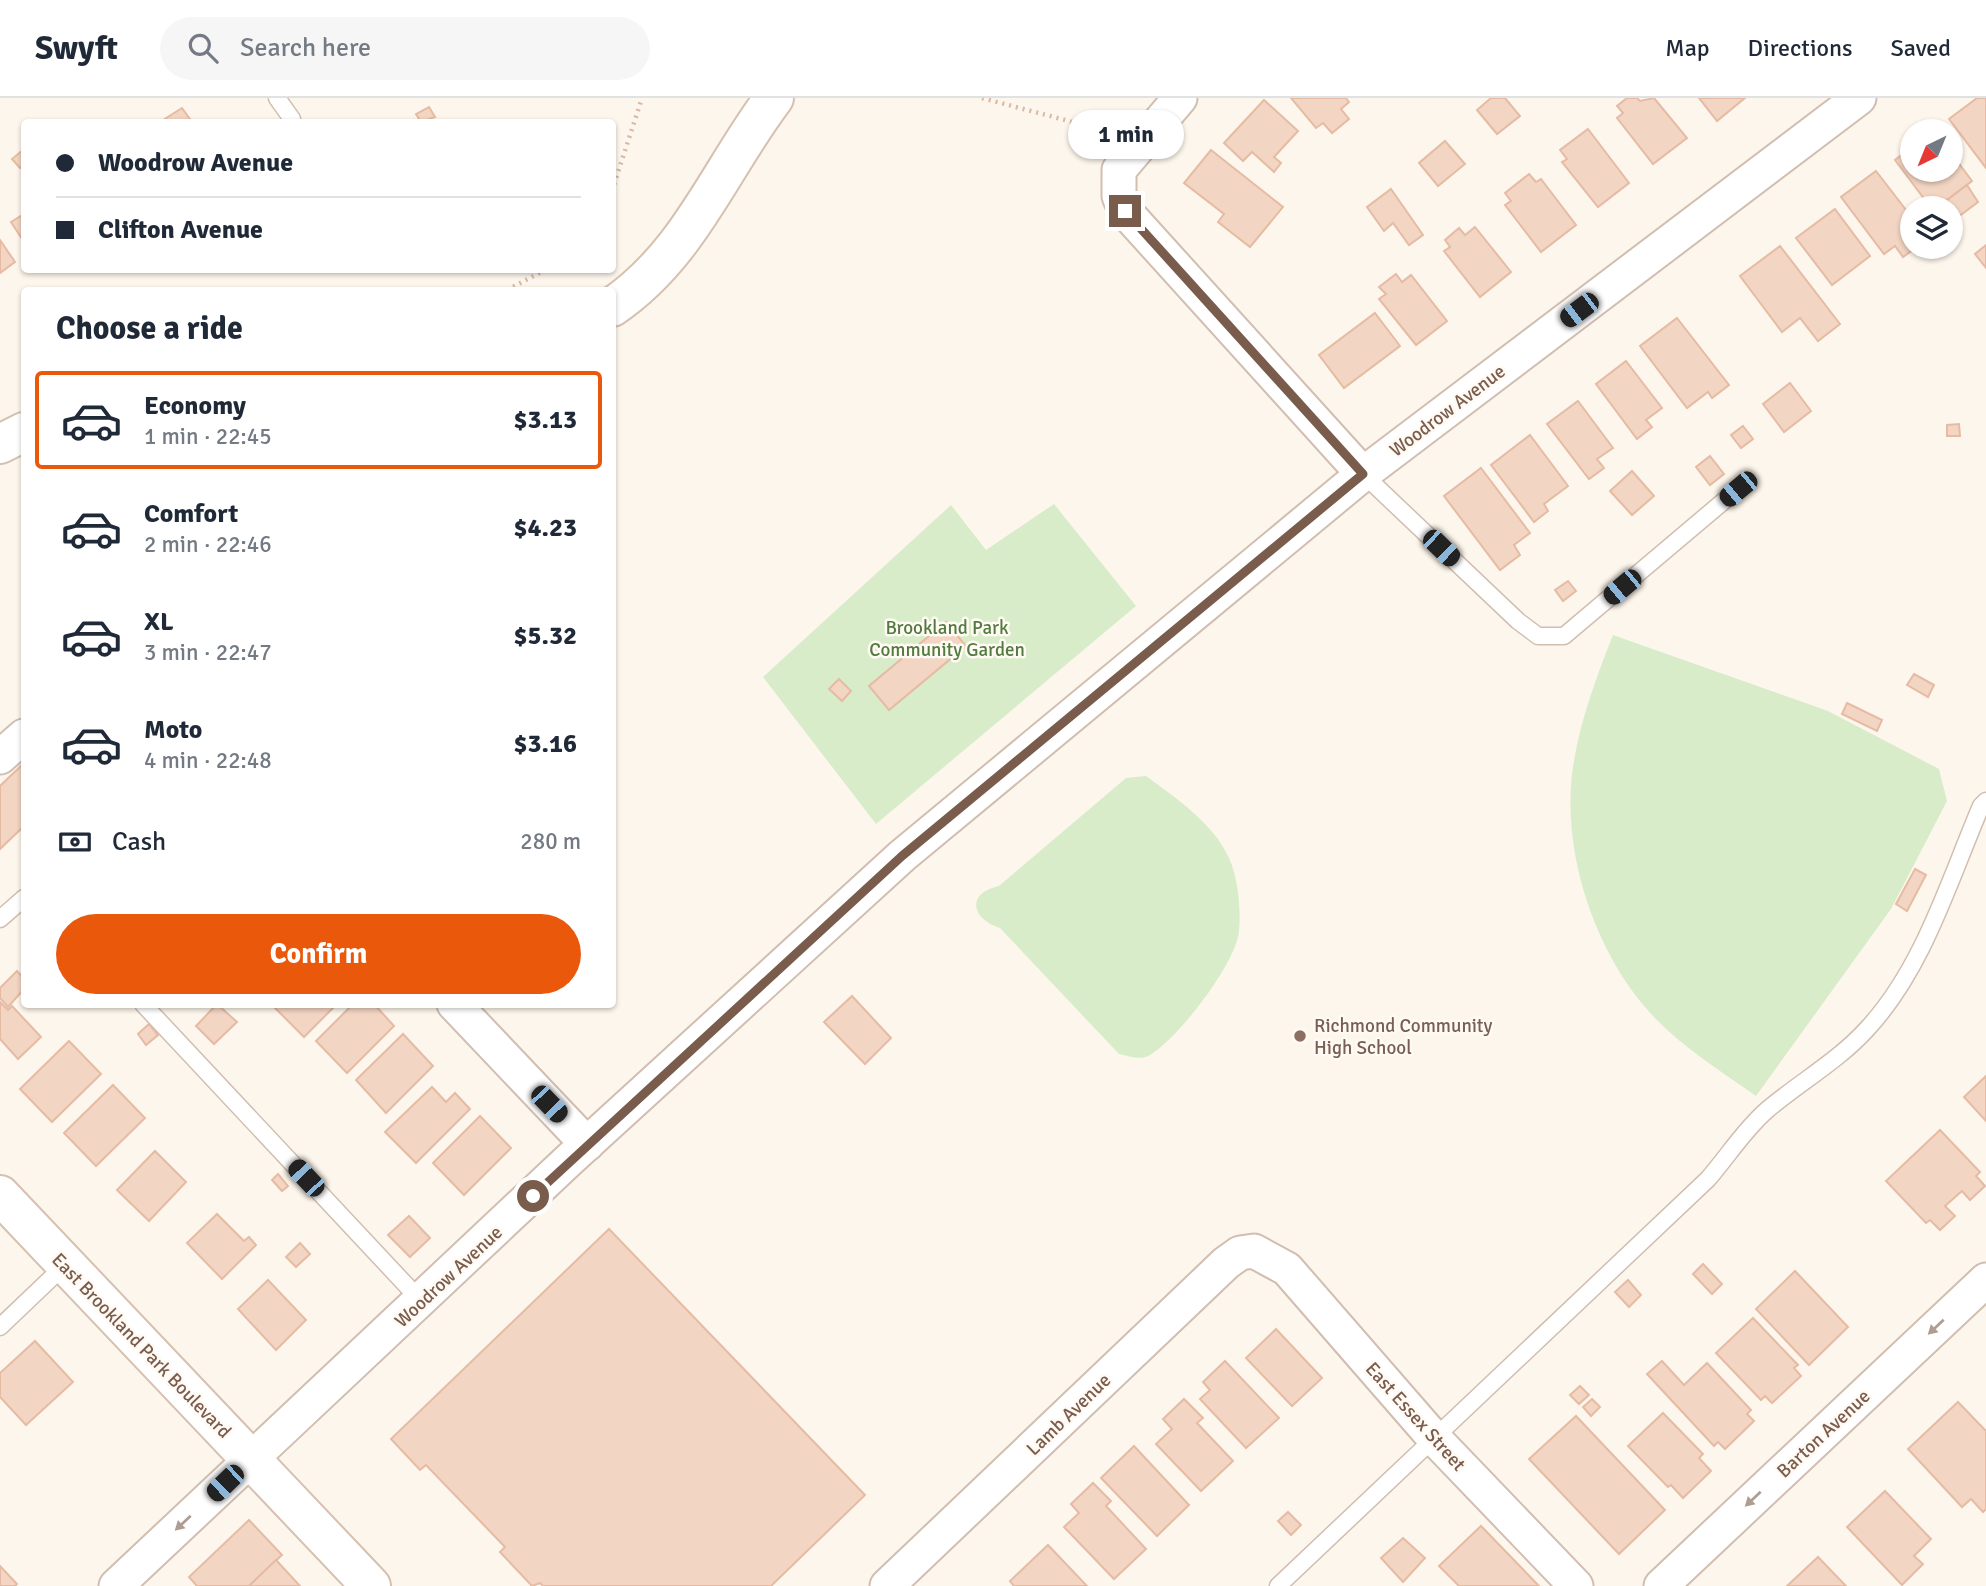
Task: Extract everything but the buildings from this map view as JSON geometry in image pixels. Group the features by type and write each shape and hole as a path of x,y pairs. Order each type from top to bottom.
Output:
{"main road":[{"path":"616,304 656,272 676,248 767,101"},
{"path":"0,444 21,434"},
{"name":"East Brookland Park Boulevard","path":"0,1195 371,1586"}],"street":[{"path":"1180,98 1119,170 1119,196 1125,211 1363,474"},
{"name":"Woodrow Avenue","path":"116,1586 587,1144 902,856 1363,474 1859,98"},
{"path":"0,757 21,739"},
{"path":"458,1008 587,1144"},
{"name":"East Essex Street","path":"1254,1251 1287,1269 1434,1438 1576,1586"},
{"name":"Lamb Avenue","path":"887,1586 1226,1263 1240,1253 1254,1251"},
{"name":"Barton Avenue","path":"1661,1586 1986,1280"}],"lane":[{"path":"277,98 292,119"},
{"path":"1363,474 1518,621 1538,636 1564,636 1738,489"},
{"path":"1278,1586 1708,1179 1739,1139 1766,1111 1836,1058 1866,1030 1885,1008 1916,957 1981,806 1986,801"},
{"path":"0,919 21,901"},
{"path":"147,1008 422,1301"},
{"path":"0,1327 65,1265"}],"path":[{"path":"616,179 642,98"},
{"path":"982,98 1099,129 1105,139 1102,149"},
{"path":"513,287 539,273"}],"green space":[{"name":"Brookland Park Community Garden","path":"1054,504 1136,606 876,824 763,677 951,505 986,550"},
{"path":"1613,635 1828,711 1939,769 1947,801 1891,909 1756,1096 1683,1044 1644,1006 1609,954 1584,893 1572,829 1570,798 1573,767 1584,716"},
{"path":"1146,776 1193,812 1222,846 1235,875 1240,922 1228,962 1204,999 1162,1046 1150,1055 1139,1058 1119,1054 1000,928 983,919 976,906 981,894 999,886 1126,778"}],"place":[{"name":"Richmond Community High School","path":"1300,1036"}],"route":[{"path":"533,1196 902,856 1363,474 1125,211"}]}
